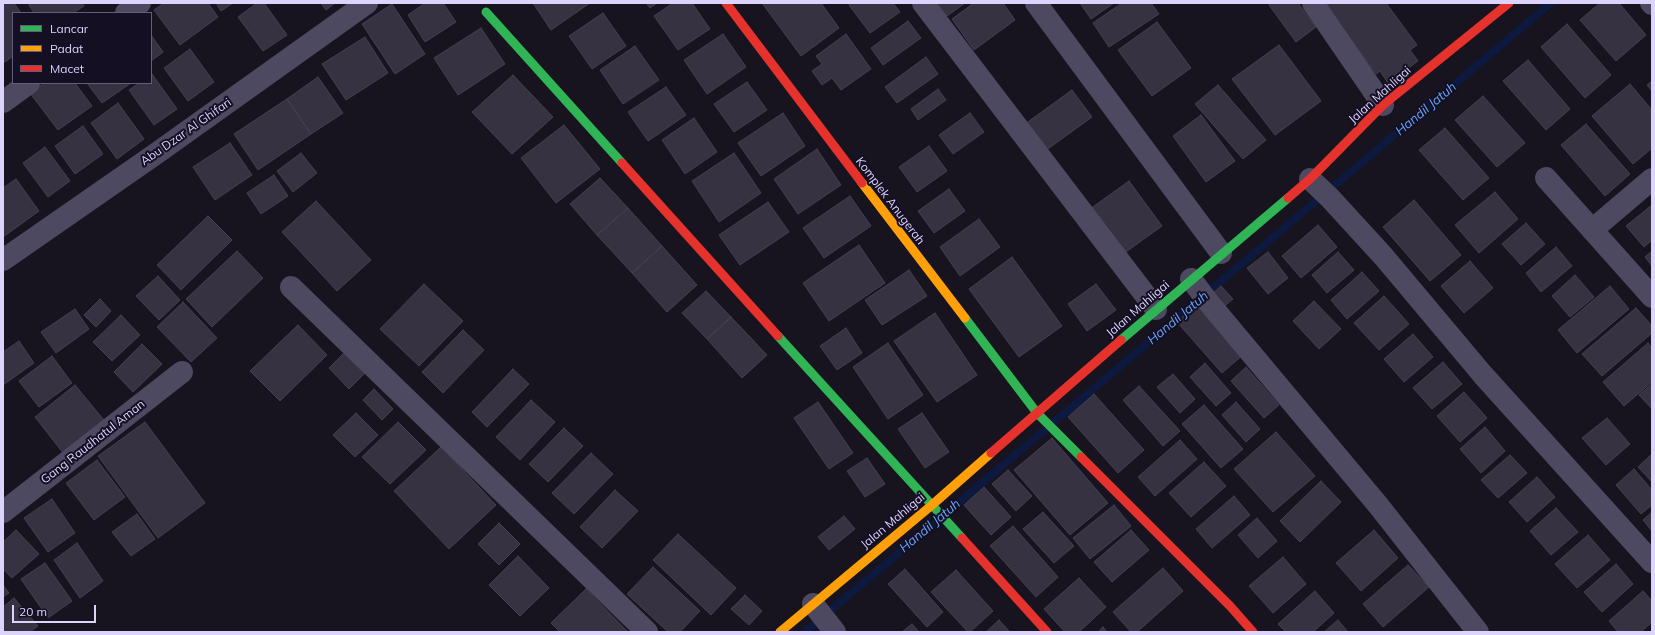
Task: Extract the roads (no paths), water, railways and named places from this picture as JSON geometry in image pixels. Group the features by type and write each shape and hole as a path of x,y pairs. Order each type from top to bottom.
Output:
{"street":[{"path":"127,12 140,3"},
{"name":"Abu Dzar Al Ghifari","path":"3,260 157,153 367,3"},
{"name":"Komplek Anugerah","path":"726,3 1037,413 1230,606 1253,632"},
{"path":"923,3 1156,310"},
{"path":"1036,3 1221,253"},
{"path":"1313,3 1383,105"},
{"name":"Jalan Mahligai","path":"780,632 824,618 932,505 1037,413 1156,310 1199,291 1221,253 1319,188 1383,105 1496,7"},
{"path":"486,12 734,288 1047,632"},
{"path":"3,102 28,84"},
{"path":"1546,178 1652,297"},
{"path":"1592,230 1652,179"},
{"path":"1319,188 1384,257 1483,375 1652,562"},
{"path":"290,287 648,632"},
{"path":"1199,291 1378,505 1478,632"},
{"name":"Gang Raudhatul Aman","path":"3,512 182,372"}],"waterway":[{"name":"Handil Jatuh","path":"805,632 1551,3"}]}
